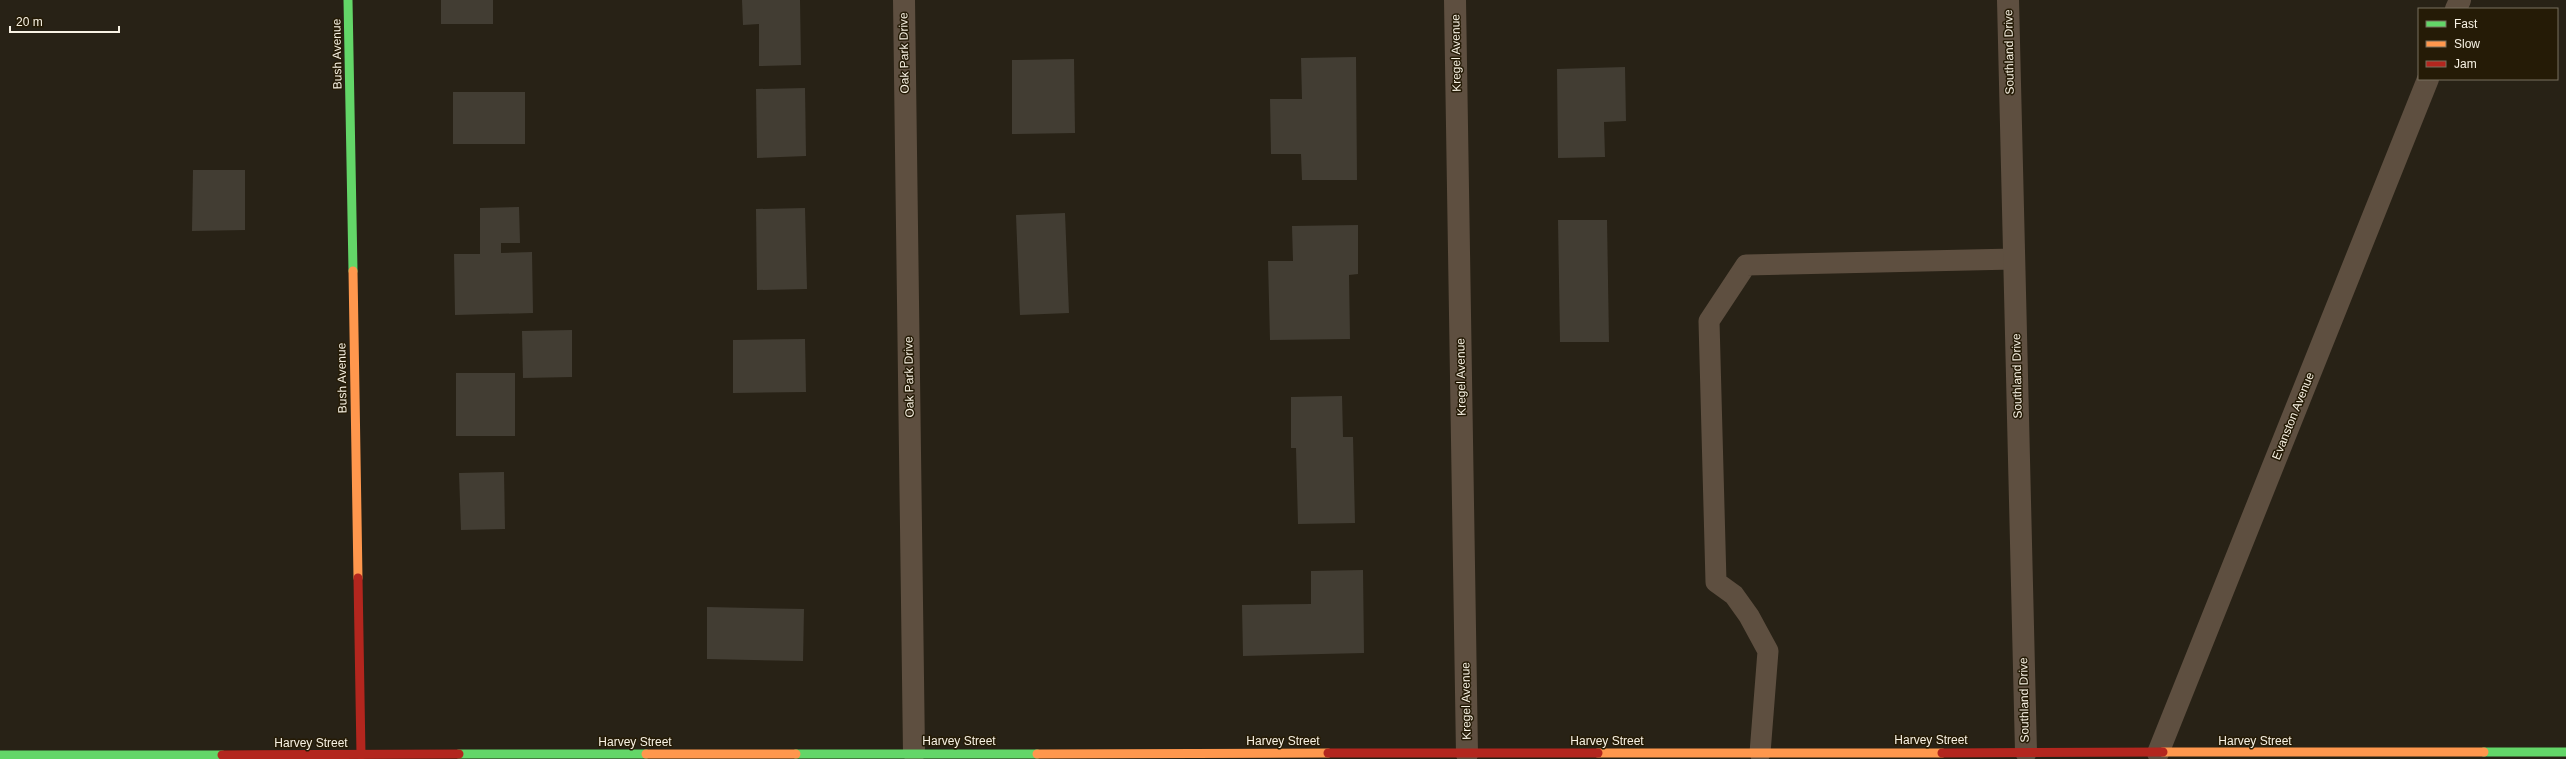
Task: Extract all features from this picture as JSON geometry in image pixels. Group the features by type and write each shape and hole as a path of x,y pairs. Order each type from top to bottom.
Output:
{"street":[{"name":"Bush Avenue","path":"348,0 360,755"},
{"name":"Oak Park Drive","path":"904,0 914,753"},
{"name":"Kregel Avenue","path":"1455,0 1467,754"},
{"name":"Southland Drive","path":"2008,0 2026,752"},
{"name":"Evanston Avenue","path":"2158,753 2428,80"},
{"name":"Harvey Street","path":"0,756 914,753 1467,754 2566,752"}],"lane":[{"path":"1760,753 1768,651 1750,616 1734,595 1716,582 1709,321 1746,265 2014,259"}],"building":[{"path":"441,0 493,0 493,24 441,24"},
{"path":"742,0 800,0 801,65 759,66 759,24 743,25"},
{"path":"1356,57 1357,180 1302,180 1301,154 1271,154 1270,99 1302,99 1301,58"},
{"path":"1074,59 1075,133 1012,134 1012,60"},
{"path":"1625,67 1626,121 1604,122 1605,157 1558,158 1557,69"},
{"path":"805,88 806,156 757,158 756,89"},
{"path":"453,92 525,92 525,144 453,144"},
{"path":"193,170 245,170 245,230 192,231"},
{"path":"519,207 520,243 501,243 501,253 532,252 533,313 455,315 454,254 480,254 480,208"},
{"path":"805,208 807,289 757,290 756,209"},
{"path":"1065,213 1069,313 1020,315 1016,215"},
{"path":"1558,220 1607,220 1609,342 1560,342"},
{"path":"1358,225 1358,274 1349,275 1350,339 1270,340 1268,261 1293,261 1292,226"},
{"path":"572,330 572,377 523,378 522,331"},
{"path":"805,339 806,392 733,393 733,340"},
{"path":"456,373 515,373 515,436 456,436"},
{"path":"1342,396 1343,437 1353,437 1355,523 1298,524 1296,448 1291,448 1291,397"},
{"path":"504,472 505,529 461,530 459,473"},
{"path":"1363,570 1364,653 1243,656 1242,605 1311,604 1311,571"},
{"path":"707,607 804,609 803,661 707,659"}],"traffic: fast":[{"path":"348,0 353,271"},
{"path":"2484,752 2566,752"},
{"path":"459,754 646,754"},
{"path":"796,754 1037,754"},
{"path":"0,755 222,755"}],"traffic: slow":[{"path":"353,271 358,578"},
{"path":"2163,752 2484,752"},
{"path":"1037,754 1328,753"},
{"path":"1598,753 1942,753"},
{"path":"646,754 796,754"}],"traffic: jam":[{"path":"358,578 361,755"},
{"path":"1942,753 2163,752"},
{"path":"1328,753 1598,753"},
{"path":"222,755 459,754"}]}
